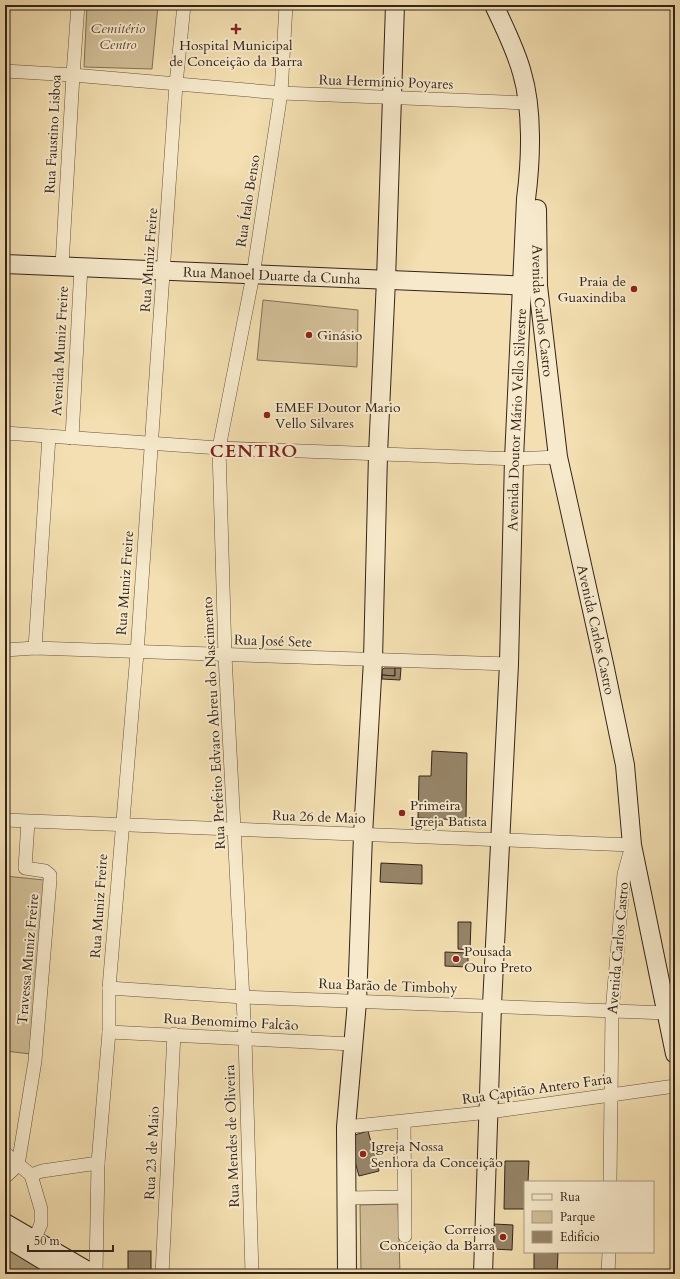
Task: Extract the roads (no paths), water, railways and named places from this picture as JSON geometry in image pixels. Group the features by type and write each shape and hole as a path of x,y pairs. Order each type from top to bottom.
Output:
{"street":[{"name":"Rua Faustino Lisboa","path":"62,265 72,75 78,5"},
{"name":"Rua Muniz Freire","path":"94,1274 98,1163 109,1032 109,988 121,825 137,653 176,84 184,5"},
{"name":"Rua Ítalo Benso","path":"219,448 253,275 281,93 286,5"},
{"path":"347,1274 346,1127 352,1044 357,1002 363,835 373,660 378,454 386,280 395,5"},
{"name":"Avenida Doutor Mário Vello Silvestre","path":"483,1274 492,1005 509,664 514,459 530,286 526,199 530,164 527,103 523,74 515,51 494,5"},
{"name":"Rua Hermínio Poyares","path":"5,72 72,75 281,93 527,103"},
{"name":"Rua Manoel Duarte da Cunha","path":"5,264 62,265 253,275 530,286"},
{"name":"Avenida Muniz Freire","path":"72,438 81,266"},
{"name":"Avenida Carlos Castro","path":"530,286 558,457 625,765 632,845 624,874 612,1012 610,1181"},
{"path":"5,433 219,448 514,459 558,457"},
{"path":"35,648 49,436"},
{"name":"Rua Prefeito Edvaro Abreu do Nascimento","path":"219,448 225,656 243,997"},
{"name":"Rua José Sete","path":"9,650 35,648 225,656 509,664"},
{"name":"Rua 26 de Maio","path":"5,820 632,845"},
{"name":"Travessa Muniz Freire","path":"18,1165 35,1061 50,880 50,875 45,871 25,868 28,822"},
{"path":"632,845 675,1054"},
{"name":"Rua Barão de Timbohy","path":"109,988 243,997 357,1002 492,1005 612,1012 667,1013"},
{"name":"Rua Mendes de Oliveira","path":"243,997 252,1274"},
{"name":"Rua Benomimo Falcão","path":"109,1032 174,1034 352,1044"},
{"name":"Rua 23 de Maio","path":"162,1274 174,1034"},
{"name":"Rua Capitão Antero Faria","path":"346,1127 489,1112 675,1086"},
{"path":"404,1122 405,1236"},
{"path":"5,1152 31,1175 41,1209 41,1224 31,1247"},
{"path":"31,1175 42,1171 98,1163"},
{"path":"5,1177 18,1165"},
{"path":"347,1198 404,1197"},
{"path":"5,1223 31,1247 66,1274"},
{"path":"5,1237 94,1274"},
{"path":"608,1274 609,1253"}],"place":[{"name":"Hospital Municipal de Conceição da Barra","path":"236,29"},
{"name":"Praia de Guaxindiba","path":"634,289"},
{"name":"Ginásio","path":"309,335"},
{"name":"EMEF Doutor Mario Vello Silvares","path":"267,415"},
{"name":"Primeira Igreja Batista","path":"402,813"},
{"name":"Pousada Ouro Preto","path":"456,959"},
{"name":"Igreja Nossa Senhora da Conceição","path":"363,1154"},
{"name":"Correios Conceição da Barra","path":"503,1237"}],"district":[{"name":"CENTRO","path":"254,451"}],"park label":[{"name":"Cemitério Centro","path":"118,36"}]}
